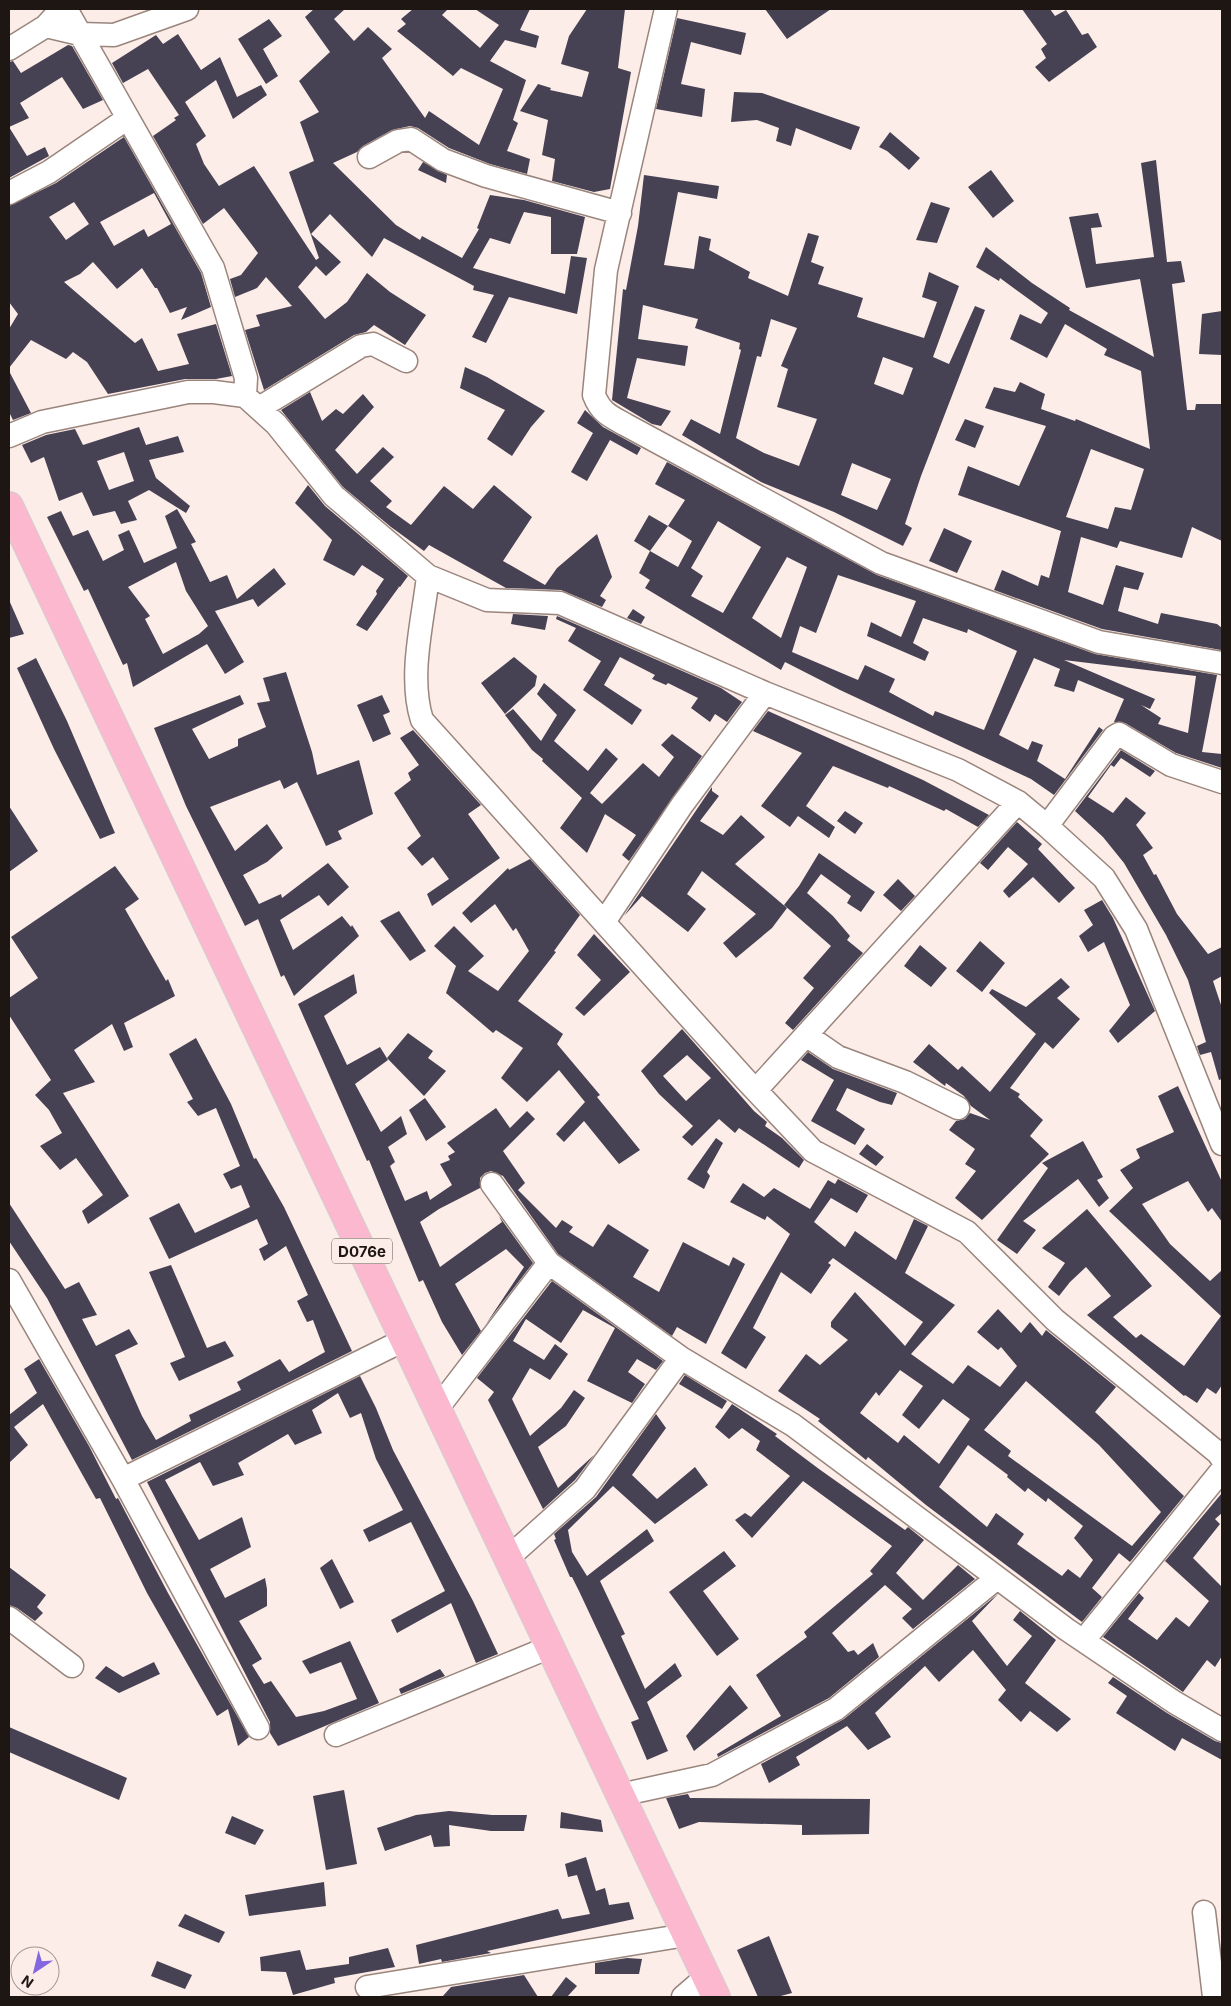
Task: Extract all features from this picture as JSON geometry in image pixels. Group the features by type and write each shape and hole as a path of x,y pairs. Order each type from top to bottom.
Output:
{"main road":[{"name":"D076e","path":"9,506 508,1558 711,1991"}],"street":[{"path":"9,49 46,26 64,9 213,268 252,402"},
{"path":"46,26 80,34 114,35 187,9"},
{"path":"666,9 606,270 594,395 599,407 606,414 882,563 1098,642 1222,663"},
{"path":"9,193 49,172 128,118"},
{"path":"369,157 398,141 411,139 443,160 486,176 620,213"},
{"path":"252,402 361,346 373,344 406,361"},
{"path":"9,436 42,422 188,392 214,392 252,402 276,424 334,496 428,576 487,600 560,603 765,692 958,770 1018,802 1104,878 1136,929 1222,1144"},
{"path":"428,576 416,680 417,703 422,720 813,1151 967,1232 1054,1320 1218,1452 1222,1459"},
{"path":"604,922 682,805 765,692"},
{"path":"1047,826 1114,737 1119,734 1171,765 1222,782"},
{"path":"756,1090 1018,802"},
{"path":"806,1035 838,1057 906,1082 958,1108"},
{"path":"492,1184 548,1263 681,1358 793,1425 997,1578 1084,1640 1174,1702 1222,1730"},
{"path":"437,1409 548,1263"},
{"path":"9,1280 123,1479 258,1728"},
{"path":"123,1479 404,1340"},
{"path":"508,1558 585,1489 681,1358"},
{"path":"1084,1640 1222,1470"},
{"path":"620,1795 712,1775 836,1709 997,1578"},
{"path":"9,1618 72,1666"},
{"path":"336,1735 550,1647"},
{"path":"1204,1912 1214,1997"},
{"path":"367,1987 686,1935"},
{"path":"683,1997 711,1991"}],"building":[{"path":"314,9 345,9 334,19 354,41 368,27 392,49 382,58 425,118 429,111 479,145 503,89 461,68 453,76 397,31 406,24 401,19 413,9 448,9 442,15 480,48 499,25 475,9 530,9 520,30 539,36 536,48 505,40 490,61 526,80 513,120 518,123 507,151 530,159 527,174 490,164 449,148 418,128 410,126 392,130 363,146 357,152 333,163 396,225 420,240 422,236 462,258 479,229 477,228 490,195 524,200 585,217 577,254 551,254 551,217 524,212 510,244 490,238 473,268 565,294 571,256 587,258 577,314 509,297 486,343 472,337 494,295 473,290 474,286 384,238 372,257 330,214 311,234 341,262 326,276 316,266 298,287 325,319 347,302 367,273 390,292 426,315 405,345 374,325 366,332 354,335 264,390 245,330 260,326 256,315 292,306 266,277 257,288 235,297 230,279 241,275 258,253 224,208 203,224 153,136 176,120 174,118 179,115 148,69 123,83 112,63 156,35 163,44 178,34 201,70 220,57 237,97 261,85 267,95 233,119 216,80 185,102 206,136 196,144 204,164 219,186 254,166 316,260 319,258 289,172 314,161 300,122 319,112 299,81 330,52 305,17"},
{"path":"587,9 625,9 618,68 631,72 610,189 594,192 552,181 555,159 542,155 548,120 520,111 538,84 551,88 550,90 582,97 589,72 561,64 569,36"},
{"path":"765,9 831,9 787,39"},
{"path":"1022,9 1050,9 1055,16 1066,10 1082,35 1088,33 1097,47 1049,82 1035,67 1046,58 1041,49 1047,44"},
{"path":"677,18 746,33 741,55 691,42 681,84 705,89 702,117 656,109"},
{"path":"269,19 282,36 263,49 278,76 266,84 238,39"},
{"path":"68,45 72,46 103,100 83,109 62,77 20,103 29,118 9,127 9,62 13,61 21,73"},
{"path":"734,92 762,93 860,127 851,150 796,128 791,146 776,141 779,128 757,120 731,122"},
{"path":"9,127 27,156 45,147 49,156 9,178"},
{"path":"890,132 920,158 909,170 887,151 879,147"},
{"path":"124,137 201,273 211,307 181,320 187,307 170,313 157,288 155,288 142,268 117,289 93,262 80,274 64,282 135,343 142,338 158,371 189,364 177,334 216,324 232,376 216,379 185,379 108,394 87,362 73,352 66,359 31,340 9,368 9,329 18,314 9,302 9,206 56,183","holes":["154,193 171,224 148,237 144,229 114,246 100,222","74,202 89,224 66,240 49,217"]},
{"path":"1156,160 1167,262 1181,261 1185,282 1172,284 1187,410 1195,410 1196,404 1222,404 1222,541 1192,527 1182,558 1120,541 1117,548 1081,537 1068,592 1103,605 1116,565 1144,573 1138,590 1124,587 1118,611 1158,624 1161,613 1217,624 1222,628 1221,650 1102,629 994,590 1002,570 1038,586 1041,575 1049,578 1061,531 958,495 968,466 1019,486 1046,426 985,408 994,387 1015,392 1020,382 1045,394 1041,409 1075,421 1076,419 1150,449 1141,371 1104,355 1107,349 1065,324 1047,358 1010,339 1020,314 1041,324 1048,313 1000,278 999,281 976,267 986,247 1032,283 1070,308 1069,310 1154,357 1140,279 1086,288 1069,217 1098,213 1102,227 1091,228 1096,264 1154,257 1141,163","holes":["1091,449 1144,469 1131,510 1115,507 1108,529 1066,517"]},
{"path":"423,162 447,175 446,183 418,170"},
{"path":"991,170 1014,201 993,218 968,187"},
{"path":"644,175 719,186 717,199 678,192 664,265 694,269 699,236 711,239 709,250 750,272 748,278 788,296 808,233 819,236 811,262 824,267 818,284 863,298 857,317 924,338 937,302 922,297 929,272 959,286 933,357 949,364 975,306 985,310 921,476 905,524 912,528 903,546 834,512 761,482 682,435 691,419 720,434 741,350 739,349 740,343 695,328 698,319 643,305 638,339 688,346 685,366 637,358 627,398 671,411 661,426 652,424 612,400 623,289 626,290 638,226","holes":["771,319 797,328 781,366 788,369 777,407 817,419 799,466 764,453 736,438 757,356 761,357","883,357 913,368 903,395 874,384","852,463 891,479 877,510 841,495"]},
{"path":"931,202 950,208 937,243 916,240"},
{"path":"1222,311 1222,355 1199,354 1202,314"},
{"path":"465,367 487,377 545,411 531,427 512,456 487,439 505,410 460,388"},
{"path":"9,371 31,413 13,420 9,412"},
{"path":"310,392 322,421 336,409 343,414 363,394 374,407 335,450 357,474 383,447 394,457 370,481 392,501 386,507 411,525 444,486 473,509 494,485 532,517 503,561 545,585 557,568 597,534 612,577 600,596 606,600 602,607 561,590 506,588 429,545 424,551 391,527 343,487 281,410"},
{"path":"585,410 603,427 641,448 637,455 610,440 587,481 571,472 593,433 577,423"},
{"path":"965,419 984,426 975,448 955,440"},
{"path":"139,427 146,445 178,436 184,452 149,460 156,478 190,506 186,513 149,490 128,501 137,520 121,524 115,511 93,516 82,492 59,501 44,457 31,463 22,445 46,435 75,429 83,445","holes":["124,452 134,481 109,490 97,461"]},
{"path":"667,462 877,575 1095,654 1217,675 1202,752 1222,754 1222,768 1176,753 1125,723 1114,722 1124,699 1078,680 1074,692 1054,686 1060,669 1034,658 999,735 1028,750 1032,741 1043,745 1037,761 1065,779 1099,727 1103,730 1054,795 1031,779 840,690 785,662 781,670 645,588 650,580 639,573 650,551 678,567 692,541 668,526 685,500 655,484","holes":["718,521 761,547 723,613 691,596 703,576 691,568","787,557 807,567 781,638 752,618","838,575 916,601 901,637 871,622 867,636 925,661 929,652 913,643 923,618 967,633 968,629 1017,651 984,730 935,711 933,716 889,692 895,679 865,665 858,680 792,652 800,626 816,633","1064,660 1196,676 1188,733 1158,724 1161,718 1141,705 1150,709 1155,699"]},
{"path":"308,485 325,506 408,576 400,587 397,586 399,587 367,631 356,625 377,594 376,591 384,579 362,565 354,576 323,560 332,540 295,503"},
{"path":"177,509 196,542 191,544 210,582 227,575 237,599 274,568 286,584 258,607 253,599 215,611 244,662 225,674 207,644 133,687 127,663 123,665 88,589 84,591 47,517 61,511 73,536 88,530 103,561 124,550 118,535 129,530 144,563 177,548 165,516","holes":["176,562 186,591 208,626 199,634 163,654 145,619 150,616 128,587"]},
{"path":"649,515 668,526 650,551 634,541"},
{"path":"944,528 972,541 957,573 929,561"},
{"path":"9,600 24,634 9,638"},
{"path":"633,609 645,617 641,624 627,618"},
{"path":"513,614 548,616 545,630 511,624"},
{"path":"557,616 721,688 742,702 727,722 715,714 710,722 691,708 698,698 668,683 666,685 652,679 655,675 620,657 604,685 642,710 632,725 583,690 601,661 568,641 576,628 556,619"},
{"path":"514,657 537,676 535,686 505,714 481,683"},
{"path":"36,658 67,721 115,833 100,839 54,749 17,668"},
{"path":"286,672 312,752 317,775 359,760 373,814 338,831 342,839 326,846 297,782 284,789 280,780 210,807 235,851 267,824 283,848 267,862 243,875 259,904 281,894 282,898 328,863 349,887 328,906 319,895 280,920 293,950 342,916 351,927 352,925 359,936 294,996 284,975 281,977 258,919 245,926 186,806 154,728 240,695 244,704 192,729 209,759 238,746 238,739 266,727 257,703 270,701 263,678"},
{"path":"544,683 576,710 554,741 588,771 606,748 618,759 590,793 602,804 643,763 659,777 674,757 661,745 672,734 702,756 629,861 622,855 636,835 605,814 587,853 560,828 582,798 542,761 543,759 532,750 505,715 513,709 541,741 557,715 537,694"},
{"path":"382,695 390,712 383,715 391,734 373,742 357,705"},
{"path":"768,711 923,780 989,815 978,827 946,809 944,811 889,786 888,788 833,766 806,806 835,827 829,838 798,816 790,827 761,806 802,753 753,731"},
{"path":"413,730 481,805 468,814 500,858 432,906 427,894 449,879 433,857 422,866 407,848 421,836 394,793 411,780 408,773 419,765 400,738"},
{"path":"1121,750 1155,771 1150,777 1121,758 1114,767 1111,765 1088,797 1113,813 1126,797 1146,813 1136,825 1153,848 1143,855 1154,875 1156,874 1177,914 1208,954 1222,947 1222,976 1213,981 1222,1008 1222,1079 1219,1080 1211,1052 1200,1055 1197,1046 1206,1042 1188,980 1166,935 1124,863 1103,837 1075,811"},
{"path":"712,787 712,791 719,796 700,821 723,835 741,815 765,837 735,864 787,908 772,928 736,958 723,943 756,914 702,871 687,894 706,909 688,932 642,896 624,916"},
{"path":"9,806 38,851 9,872"},
{"path":"845,811 863,823 855,834 837,821"},
{"path":"1017,822 1042,844 1038,849 1075,888 1059,903 1033,877 1009,898 1003,891 1028,864 1008,847 988,870 980,863"},
{"path":"819,853 875,892 861,912 847,903 851,896 821,874 807,893 833,916 850,936 847,940 863,953 793,1030 785,1023 814,988 803,978 831,946 784,905 799,886"},
{"path":"530,859 580,915 554,951 556,952 518,1001 563,1034 557,1044 600,1095 597,1097 640,1150 619,1164 584,1121 564,1142 556,1134 585,1102 559,1070 527,1102 501,1078 523,1048 496,1030 493,1033 446,993 456,966 434,946 454,926 484,956 468,971 498,991 529,951 516,928 513,931 495,904 471,923 462,913 508,868 509,870"},
{"path":"115,866 139,899 125,909 166,981 168,979 175,996 124,1023 133,1047 124,1051 112,1024 74,1050 95,1082 63,1093 129,1196 88,1224 82,1211 103,1195 76,1158 60,1170 40,1146 62,1133 49,1110 35,1095 51,1080 9,1015 9,998 38,978 11,937"},
{"path":"898,879 915,896 901,911 883,895"},
{"path":"1102,900 1113,918 1155,1011 1118,1043 1109,1031 1130,1005 1104,942 1088,952 1079,936 1093,925 1084,910"},
{"path":"399,911 426,951 410,961 380,921"},
{"path":"594,934 630,972 584,1016 575,1008 601,980 577,955"},
{"path":"980,941 1005,963 982,992 956,971"},
{"path":"920,945 947,968 931,987 904,966"},
{"path":"354,974 357,993 324,1016 347,1065 380,1047 388,1060 355,1084 381,1132 401,1116 407,1134 388,1147 395,1162 390,1166 405,1201 427,1191 430,1200 452,1185 440,1164 450,1160 448,1156 455,1152 447,1143 496,1108 510,1128 527,1111 535,1119 503,1151 525,1183 518,1190 556,1228 562,1220 573,1227 569,1232 593,1247 608,1224 649,1250 633,1277 659,1292 683,1242 729,1266 733,1257 745,1264 706,1344 677,1327 672,1336 558,1254 503,1176 491,1171 485,1173 480,1178 480,1188 439,1209 420,1222 440,1267 502,1222 499,1216 533,1263 486,1324 524,1267 506,1249 455,1284 481,1331 462,1355 442,1322 423,1280 419,1282 369,1160 367,1161 298,1004"},
{"path":"1061,978 1070,987 1057,998 1080,1019 1053,1049 1045,1042 1010,1088 1020,1094 1018,1097 1043,1120 1030,1136 1049,1154 982,1220 955,1198 976,1171 965,1164 975,1149 949,1130 956,1121 965,1119 970,1113 990,1120 971,1106 964,1096 946,1083 945,1086 913,1062 929,1044 958,1070 962,1066 990,1092 1036,1034 989,993 992,989 1026,1007"},
{"path":"682,1029 754,1111 767,1122 765,1126 782,1138 804,1160 799,1168 739,1128 735,1133 719,1119 692,1146 682,1137 693,1126 659,1094 641,1071","holes":["687,1055 711,1078 686,1101 663,1076"]},
{"path":"408,1033 433,1051 428,1058 446,1071 424,1096 387,1058"},
{"path":"196,1038 231,1104 254,1159 256,1158 284,1207 352,1351 132,1460 47,1298 9,1241 9,1203 65,1289 79,1282 97,1315 82,1319 96,1346 129,1329 138,1344 115,1355 142,1416 156,1440 191,1421 189,1415 241,1390 237,1382 280,1359 289,1372 325,1352 313,1320 307,1322 297,1301 308,1295 286,1246 264,1261 259,1249 268,1244 257,1219 169,1259 149,1218 179,1203 195,1233 250,1207 241,1185 231,1189 223,1174 240,1166 216,1108 198,1116 187,1102 193,1099 169,1054"},
{"path":"808,1052 833,1069 897,1093 892,1105 847,1088 836,1110 865,1129 855,1145 811,1121 834,1080 801,1060"},
{"path":"1178,1086 1222,1182 1222,1222 1212,1208 1208,1212 1188,1181 1142,1204 1170,1244 1210,1281 1222,1270 1222,1385 1216,1394 1207,1388 1197,1403 1184,1396 1087,1315 1111,1296 1086,1267 1059,1296 1048,1287 1065,1263 1042,1248 1087,1209 1152,1286 1113,1317 1136,1338 1141,1334 1184,1366 1221,1316 1109,1211 1133,1188 1120,1170 1140,1158 1136,1149 1174,1132 1158,1096"},
{"path":"425,1098 446,1127 426,1141 409,1110"},
{"path":"716,1138 723,1143 707,1172 710,1176 704,1189 687,1179"},
{"path":"1083,1141 1103,1177 1097,1180 1109,1198 1099,1207 1078,1179 1023,1221 1036,1230 1017,1254 997,1240 1048,1168 1042,1163"},
{"path":"867,1144 884,1157 876,1166 859,1154"},
{"path":"838,1179 868,1195 857,1213 831,1198 814,1222 845,1247 855,1231 896,1260 914,1219 928,1226 905,1273 955,1305 911,1354 953,1384 968,1365 1000,1387 1017,1366 1001,1347 998,1350 977,1332 998,1309 1021,1333 1030,1322 1042,1336 1046,1330 1116,1387 1095,1412 1184,1496 1130,1562 1119,1553 1092,1588 1102,1597 1082,1622 926,1505 868,1457 866,1460 818,1421 820,1419 778,1391 806,1354 820,1365 848,1340 831,1327 831,1322 855,1292 905,1346 923,1322 833,1258 828,1263 831,1265 811,1294 781,1272 753,1328 766,1337 746,1369 721,1353 790,1234 767,1216 765,1220 730,1202 743,1183 764,1197 774,1188 810,1209 828,1180 835,1184","holes":["900,1370 923,1386 902,1415 919,1429 943,1399 970,1419 939,1464 904,1435 898,1443 860,1413 876,1392 879,1396","1026,1381 1099,1445 1161,1512 1132,1546 1008,1456 1011,1451 984,1430","968,1445 1008,1475 1007,1477 1025,1492 1028,1488 1046,1502 1048,1498 1083,1526 1074,1538 1093,1560 1080,1578 1068,1569 1062,1576 1017,1544 1024,1534 996,1513 987,1527 939,1487"]},
{"path":"171,1265 207,1348 225,1341 234,1356 179,1381 170,1363 185,1357 149,1272"},
{"path":"552,1281 663,1361 656,1370 637,1359 628,1372 645,1384 632,1403 587,1381 615,1328 583,1310 561,1343 526,1319 513,1341 544,1360 555,1344 568,1354 550,1380 530,1368 512,1399 530,1436 561,1408 574,1390 585,1398 566,1426 538,1447 558,1488 594,1455 575,1480 543,1509 488,1400 494,1392 477,1378"},
{"path":"39,1359 89,1446 116,1499 118,1498 168,1593 249,1737 238,1746 228,1709 217,1716 147,1593 100,1498 96,1499 43,1404 14,1427 28,1445 9,1463 9,1415 37,1393 24,1369"},
{"path":"685,1375 727,1401 722,1409 679,1384"},
{"path":"360,1376 376,1408 393,1450 473,1601 498,1654 476,1663 451,1603 397,1633 391,1620 445,1591 411,1522 369,1542 363,1530 403,1510 376,1459 361,1413 350,1418 338,1393 312,1410 322,1433 295,1445 288,1434 238,1463 244,1475 213,1486 200,1462 165,1480 199,1540 242,1517 251,1547 210,1569 225,1598 265,1578 267,1606 239,1621 262,1659 252,1665 264,1684 271,1681 296,1717 324,1711 357,1699 341,1662 310,1674 302,1661 350,1641 379,1703 278,1746 270,1733 270,1722 147,1482"},
{"path":"732,1404 777,1434 775,1436 905,1530 908,1527 924,1540 896,1573 923,1600 958,1565 975,1579 913,1629 902,1618 912,1609 885,1585 832,1633 848,1652 854,1650 858,1655 873,1643 879,1657 829,1698 718,1757 717,1754 781,1716 756,1675 807,1637 804,1632 873,1574 870,1571 892,1546 803,1481 752,1538 735,1520 745,1513 751,1517 790,1476 756,1450 760,1441 742,1428 729,1439 715,1427"},
{"path":"656,1414 666,1428 632,1475 657,1499 695,1467 708,1485 655,1524 613,1486 568,1530 572,1552 587,1576 647,1529 654,1541 600,1581 625,1634 621,1636 645,1689 675,1663 682,1676 647,1702 668,1751 647,1760 631,1722 639,1719 579,1591 572,1577 570,1577 554,1540 556,1539 554,1534 596,1497"},
{"path":"1222,1493 1222,1513 1215,1519 1220,1524 1193,1558 1221,1586 1222,1584 1222,1656 1215,1667 1207,1660 1183,1692 1103,1637 1139,1593 1144,1598 1128,1619 1157,1640 1176,1617 1189,1627 1209,1601 1165,1561"},
{"path":"724,1551 736,1566 703,1591 739,1639 717,1656 669,1592"},
{"path":"332,1559 354,1602 340,1609 320,1568"},
{"path":"9,1567 46,1595 37,1607 43,1613 35,1621 17,1608 9,1605"},
{"path":"998,1594 972,1621 1007,1666 1032,1636 1013,1620 1020,1611 1056,1640 1025,1683 1071,1719 1057,1732 1030,1711 1021,1722 998,1700 1006,1690 973,1650 939,1682 925,1666 875,1713 891,1737 868,1750 847,1726 796,1757 800,1765 769,1783 761,1764 844,1719"},
{"path":"154,1662 160,1674 119,1693 95,1678 106,1666 123,1677"},
{"path":"440,1669 445,1676 401,1694 399,1689"},
{"path":"1113,1677 1167,1713 1215,1741 1222,1743 1222,1760 1182,1738 1175,1751 1116,1713 1127,1696 1108,1683"},
{"path":"730,1685 748,1708 694,1751 686,1736"},
{"path":"9,1727 127,1778 119,1800 9,1752"},
{"path":"344,1790 357,1864 326,1870 313,1796"},
{"path":"688,1794 690,1798 870,1799 869,1834 802,1835 802,1825 699,1822 679,1829 666,1798"},
{"path":"449,1811 492,1815 527,1815 524,1831 491,1831 449,1825 450,1846 434,1847 431,1835 385,1851 377,1828 416,1815"},
{"path":"561,1812 601,1820 603,1832 560,1828"},
{"path":"232,1816 264,1830 255,1845 225,1833"},
{"path":"586,1857 596,1891 605,1888 609,1905 629,1902 634,1919 487,1951 491,1953 442,1962 441,1959 419,1964 416,1945 558,1909 562,1919 590,1914 577,1875 568,1877 565,1864"},
{"path":"324,1882 326,1906 249,1916 245,1895"},
{"path":"185,1914 225,1932 219,1943 178,1926"},
{"path":"769,1936 792,1993 777,1997 758,1997 737,1950"},
{"path":"388,1948 395,1967 334,1978 335,1983 293,1995 286,1972 261,1971 260,1957 300,1950 306,1970 349,1964 349,1957"},
{"path":"627,1958 642,1959 639,1974 595,1974 595,1963"},
{"path":"157,1961 192,1975 185,1989 151,1976"},
{"path":"524,1975 538,1997 442,1997 451,1987"},
{"path":"566,1977 577,1986 567,1997 551,1997"}]}
